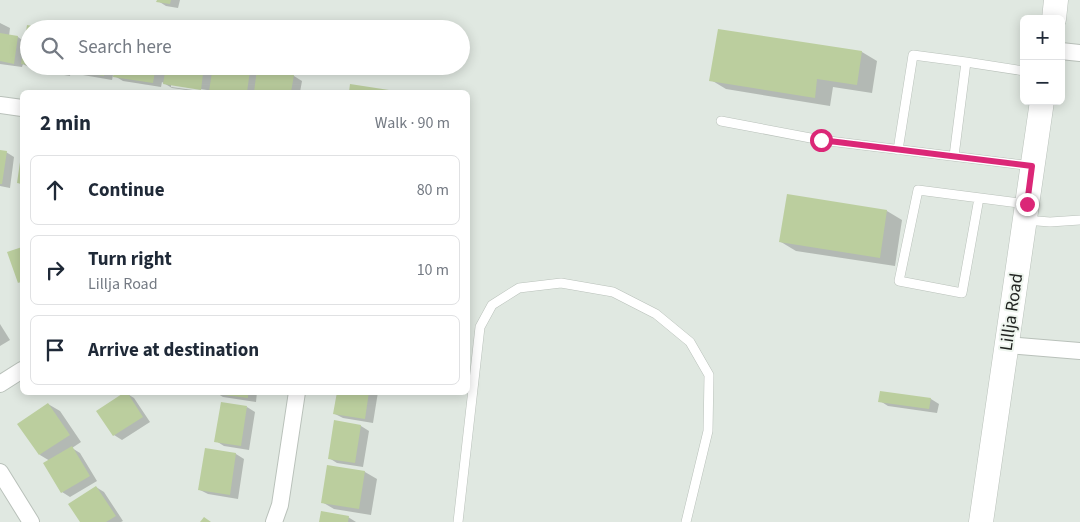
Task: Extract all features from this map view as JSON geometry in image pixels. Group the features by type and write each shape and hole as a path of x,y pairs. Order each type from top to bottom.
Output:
{"street":[{"path":"1054,15 1056,0"},
{"path":"1065,52 1080,54"},
{"path":"0,105 20,108"},
{"name":"Lillja Road","path":"981,522 1041,105"},
{"path":"1006,345 1080,351"},
{"path":"0,384 20,371"},
{"path":"274,522 280,505 297,395"},
{"path":"0,472 31,522"}],"lane":[{"path":"898,150 913,55 1020,70"},
{"path":"954,156 966,62"},
{"path":"721,121 821,140 1032,166"},
{"path":"979,198 962,293 899,281 918,190 979,198 1026,212 1050,222 1080,220"},
{"path":"458,522 480,327 492,305 519,288 561,283 613,292 656,314 690,342 709,375 708,431 686,522"}],"building":[{"path":"157,0 171,0 170,4 156,2"},
{"path":"718,29 862,51 857,85 817,79 815,98 709,81"},
{"path":"0,33 18,36 14,64 0,61"},
{"path":"113,75 154,75 153,83 113,77"},
{"path":"164,75 203,75 201,90 163,84"},
{"path":"212,75 249,75 247,90 209,90"},
{"path":"256,75 294,75 291,90 254,90"},
{"path":"350,84 389,90 349,90"},
{"path":"0,150 7,151 2,184 0,184"},
{"path":"20,162 20,184 17,183"},
{"path":"787,194 887,210 880,258 779,242"},
{"path":"20,248 20,282 18,283 7,252"},
{"path":"880,391 931,398 929,409 878,402"},
{"path":"120,395 129,395 143,417 113,436 96,411"},
{"path":"224,395 248,395 248,398"},
{"path":"336,395 369,395 365,419 333,414"},
{"path":"221,402 247,406 241,446 214,442"},
{"path":"48,403 70,435 39,455 17,424"},
{"path":"334,420 361,425 355,463 328,459"},
{"path":"72,446 90,476 61,493 43,463"},
{"path":"205,448 236,453 230,495 198,490"},
{"path":"327,465 365,471 359,509 321,503"},
{"path":"96,486 116,516 106,522 80,522 68,504"},
{"path":"321,511 349,516 348,522 319,522"},
{"path":"204,517 211,522 200,522"}],"route":[{"path":"821,140 1032,166 1027,204"}]}
